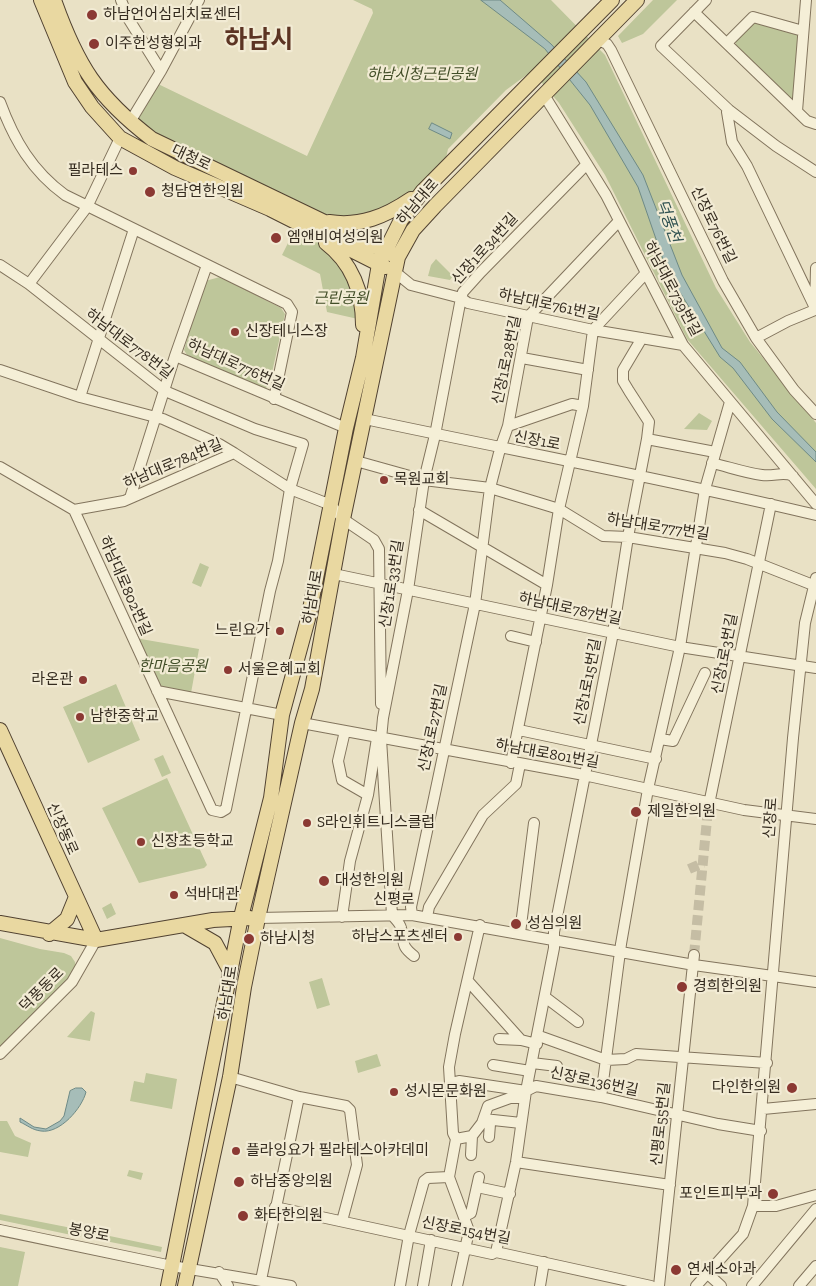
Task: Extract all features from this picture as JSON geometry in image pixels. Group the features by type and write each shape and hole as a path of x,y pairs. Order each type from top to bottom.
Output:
{"main road":[{"name":"대청로","path":"42,0 74,82 92,107 120,138 184,172 309,222"},
{"name":"대청로","path":"54,0 82,65 94,85 130,122 152,139 309,222 382,258 395,272"},
{"name":"하남대로","path":"168,1286 241,917 271,798 282,715 308,619 382,258 409,209 422,192 612,0"},
{"name":"하남대로","path":"185,1286 207,1193 258,918 302,723 312,689 343,519 398,257 413,230 482,156 637,0"},
{"path":"309,222 372,220 401,206 422,192"},
{"path":"409,209 409,214 401,227 405,231 413,230"},
{"path":"309,222 342,257 354,278 362,306 363,358"},
{"name":"대청로","path":"382,258 398,257"},
{"name":"신장동로","path":"0,730 96,940"},
{"path":"49,934 67,919 76,897"},
{"name":"신평로","path":"0,923 49,934 96,940 241,917 258,918"},
{"path":"184,925 216,943 230,971"}],"street":[{"path":"121,0 128,18 161,71"},
{"path":"130,122 161,71 199,0"},
{"path":"706,0 661,46 729,110 776,146 816,172"},
{"path":"797,111 806,0"},
{"path":"694,12 807,121 816,124"},
{"path":"727,43 753,17 803,31"},
{"name":"신장로76번길","path":"596,42 607,44 611,50 712,254 723,281 756,338 794,390 816,414"},
{"name":"하남대로739번길","path":"546,93 618,221 683,345 816,504"},
{"path":"0,102 21,149 37,170 59,191 87,207 287,304 292,313 274,399"},
{"path":"729,110 727,112 732,142 747,166 815,310"},
{"path":"29,284 87,207 120,138"},
{"name":"신장1로34번길","path":"435,435 463,292 587,164"},
{"name":"신장1로28번길","path":"500,449 508,426 528,317 618,221"},
{"path":"80,397 134,229"},
{"path":"398,257 411,285"},
{"name":"하남대로778번길","path":"0,265 29,284 165,391 255,428 303,444 290,489"},
{"name":"하남대로776번길","path":"206,265 175,356 346,428"},
{"path":"815,310 816,268"},
{"name":"하남대로761번길","path":"395,272 411,285 461,298 468,304 593,330 683,345"},
{"path":"427,917 429,907 483,815 516,784 519,730 559,509 583,406 593,330 646,273"},
{"path":"756,338 815,310"},
{"name":"신장1로15번길","path":"496,1252 516,1162 526,1094 538,1040 555,940 554,932 613,633 628,536 647,439 649,422 623,380 623,370 642,338"},
{"path":"130,498 175,356"},
{"path":"522,358 588,370"},
{"path":"0,371 80,397 156,417 218,444 234,454"},
{"path":"601,1098 620,951 648,789 680,647 705,489 730,402"},
{"path":"508,426 572,404 583,406"},
{"name":"신장1로","path":"365,419 500,449 705,489 816,514"},
{"name":"신장1로33번길","path":"342,918 350,861 368,795 408,590 424,480 435,435"},
{"path":"647,439 715,452"},
{"name":"신장1로27번길","path":"412,915 411,907 475,604 490,488 500,449"},
{"name":"하남대로784번길","path":"74,510 130,498 234,454 290,489 331,505"},
{"name":"하남대로777번길","path":"356,461 424,480 490,488 559,509 602,536 628,536 695,547 759,563 815,581"},
{"path":"712,463 762,475 771,476 786,473 794,476"},
{"path":"0,467 74,510"},
{"path":"248,709 270,591 277,568 290,489"},
{"name":"신장1로3번길","path":"709,806 771,504"},
{"path":"331,505 343,519 374,540 379,549 383,718"},
{"name":"하남대로802번길","path":"74,510 212,810 221,812 226,809 248,709"},
{"path":"419,510 546,585"},
{"name":"하남대로787번길","path":"334,574 680,647 816,668"},
{"name":"신장로","path":"696,1286 743,1234 753,1206 763,1109 786,815 805,623 815,581"},
{"path":"511,636 536,642"},
{"path":"660,739 673,741 705,673"},
{"path":"157,691 282,715"},
{"name":"하남대로801번길","path":"302,723 379,739 584,775 648,789 709,806 816,820"},
{"name":"신장1로15번길","path":"519,730 591,745"},
{"path":"345,731 338,761 342,780 368,795"},
{"path":"379,739 392,915 401,929 401,940 406,950 414,956"},
{"path":"591,745 656,759"},
{"path":"520,933 534,823"},
{"name":"신평로","path":"258,918 342,918 412,915 480,925 620,951 694,960 773,976 816,982"},
{"path":"457,1286 467,1249 469,1231 449,1177 456,1139 452,1133 450,1067 455,1034 480,925"},
{"name":"덕풍동로","path":"0,1054 72,982 96,940"},
{"name":"신평로55번길","path":"659,1286 694,960"},
{"path":"468,980 521,1040"},
{"path":"545,997 578,1022"},
{"path":"499,1039 538,1040 606,1060 626,1059 636,1054 766,1062"},
{"path":"493,1064 531,1067 558,1066"},
{"path":"230,1077 298,1097 346,1106 350,1110 357,1165 342,1221"},
{"name":"신장로136번길","path":"451,1083 459,1082 526,1094 536,1086 761,1131"},
{"path":"471,1155 472,1136 484,1119 488,1106 495,1102 526,1094"},
{"path":"261,1280 298,1097"},
{"path":"763,1109 816,1104"},
{"path":"484,1119 521,1123"},
{"path":"484,1119 490,1124 489,1137"},
{"path":"456,1139 472,1136"},
{"path":"516,1162 670,1185"},
{"path":"400,1286 409,1235 424,1181 428,1178 449,1177"},
{"path":"464,1216 471,1213 478,1182 510,1194"},
{"path":"753,1206 776,1206 816,1195"},
{"name":"신장로154번길","path":"275,1207 467,1249 492,1254 496,1252 651,1286"},
{"path":"752,1286 816,1209"},
{"name":"봉양로","path":"0,1230 172,1266 219,1272 291,1286"},
{"path":"423,1286 431,1240"},
{"path":"540,1286 544,1262"},
{"path":"803,1285 816,1266"},
{"path":"219,1272 228,1286"},
{"path":"708,1274 721,1286"}],"green space":[{"name":"하남시청근린공원","path":"353,0 551,0 605,55 716,288 750,342 816,423 816,489 687,339 605,175 559,103 532,71 506,90 448,149 446,158 401,204 390,210 330,220 134,124 156,83 307,156 373,13 372,9"},
{"path":"653,0 677,0 643,34 622,43 618,36"},
{"path":"758,22 798,35 801,40 797,100 792,102 736,47 736,41 753,24"},
{"name":"근린공원","path":"295,229 324,247 342,264 351,287 358,319 327,312 320,274 282,255"},
{"path":"436,259 453,276 450,280 428,276 431,265"},
{"name":"신장테니스장","path":"220,277 281,308 285,314 269,386 264,389 187,355 184,350 205,281"},
{"path":"699,413 712,421 707,430 684,429"},
{"path":"200,563 209,567 201,587 192,583"},
{"name":"한마음공원","path":"135,638 199,649 191,693 159,687"},
{"path":"116,684 140,740 88,763 63,707"},
{"path":"163,755 171,773 162,777 154,759"},
{"path":"167,778 207,865 204,868 139,883 102,808"},
{"path":"111,903 116,914 107,919 102,908"},
{"path":"0,938 71,956 75,962 76,972 0,1050"},
{"path":"322,978 330,1005 317,1009 309,982"},
{"path":"91,1011 95,1013 90,1041 67,1037"},
{"path":"377,1054 381,1066 358,1073 355,1061"},
{"path":"146,1073 177,1079 172,1109 130,1101 134,1081 144,1083"},
{"path":"0,1121 7,1121 15,1136 31,1143 28,1157 0,1152"},
{"path":"129,1170 143,1173 141,1180 127,1176"},
{"path":"0,1214 82,1230 81,1237 0,1220"},
{"path":"86,1231 162,1247 161,1252 85,1237"},
{"path":"0,1247 25,1252 18,1286 0,1286"}],"water":[{"name":"덕풍천","path":"481,0 500,0 551,44 586,82 643,175 682,275 722,348 740,362 777,412 816,452 816,462 772,419 733,368 720,357 673,281 665,265 638,187 590,105 545,49"},
{"path":"432,123 452,133 450,139 429,129"},
{"path":"82,1088 86,1092 84,1098 75,1112 63,1124 48,1131 41,1131 32,1129 20,1122 20,1118 34,1127 46,1129 60,1121 64,1116 70,1091"}],"tunnel":[{"path":"694,955 708,809"},
{"path":"689,869 703,863"}],"place":[{"name":"하남언어심리치료센터","path":"92,15"},
{"name":"이주헌성형외과","path":"94,44"},
{"name":"필라테스","path":"133,171"},
{"name":"청담연한의원","path":"150,192"},
{"name":"엠앤비여성의원","path":"276,238"},
{"name":"신장테니스장","path":"235,332"},
{"name":"목원교회","path":"384,480"},
{"name":"느린요가","path":"280,631"},
{"name":"서울은혜교회","path":"228,670"},
{"name":"라온관","path":"83,680"},
{"name":"남한중학교","path":"80,717"},
{"name":"제일한의원","path":"636,812"},
{"name":"S라인휘트니스클럽","path":"307,823"},
{"name":"신장초등학교","path":"141,842"},
{"name":"대성한의원","path":"324,881"},
{"name":"석바대관","path":"174,895"},
{"name":"성심의원","path":"516,924"},
{"name":"하남스포츠센터","path":"458,937"},
{"name":"하남시청","path":"249,939"},
{"name":"경희한의원","path":"682,987"},
{"name":"다인한의원","path":"792,1088"},
{"name":"성시몬문화원","path":"394,1092"},
{"name":"플라잉요가 필라테스아카데미","path":"236,1151"},
{"name":"하남중앙의원","path":"239,1182"},
{"name":"포인트피부과","path":"773,1194"},
{"name":"화타한의원","path":"243,1216"},
{"name":"연세소아과","path":"676,1270"}],"district":[{"name":"하남시","path":"259,41"}]}
